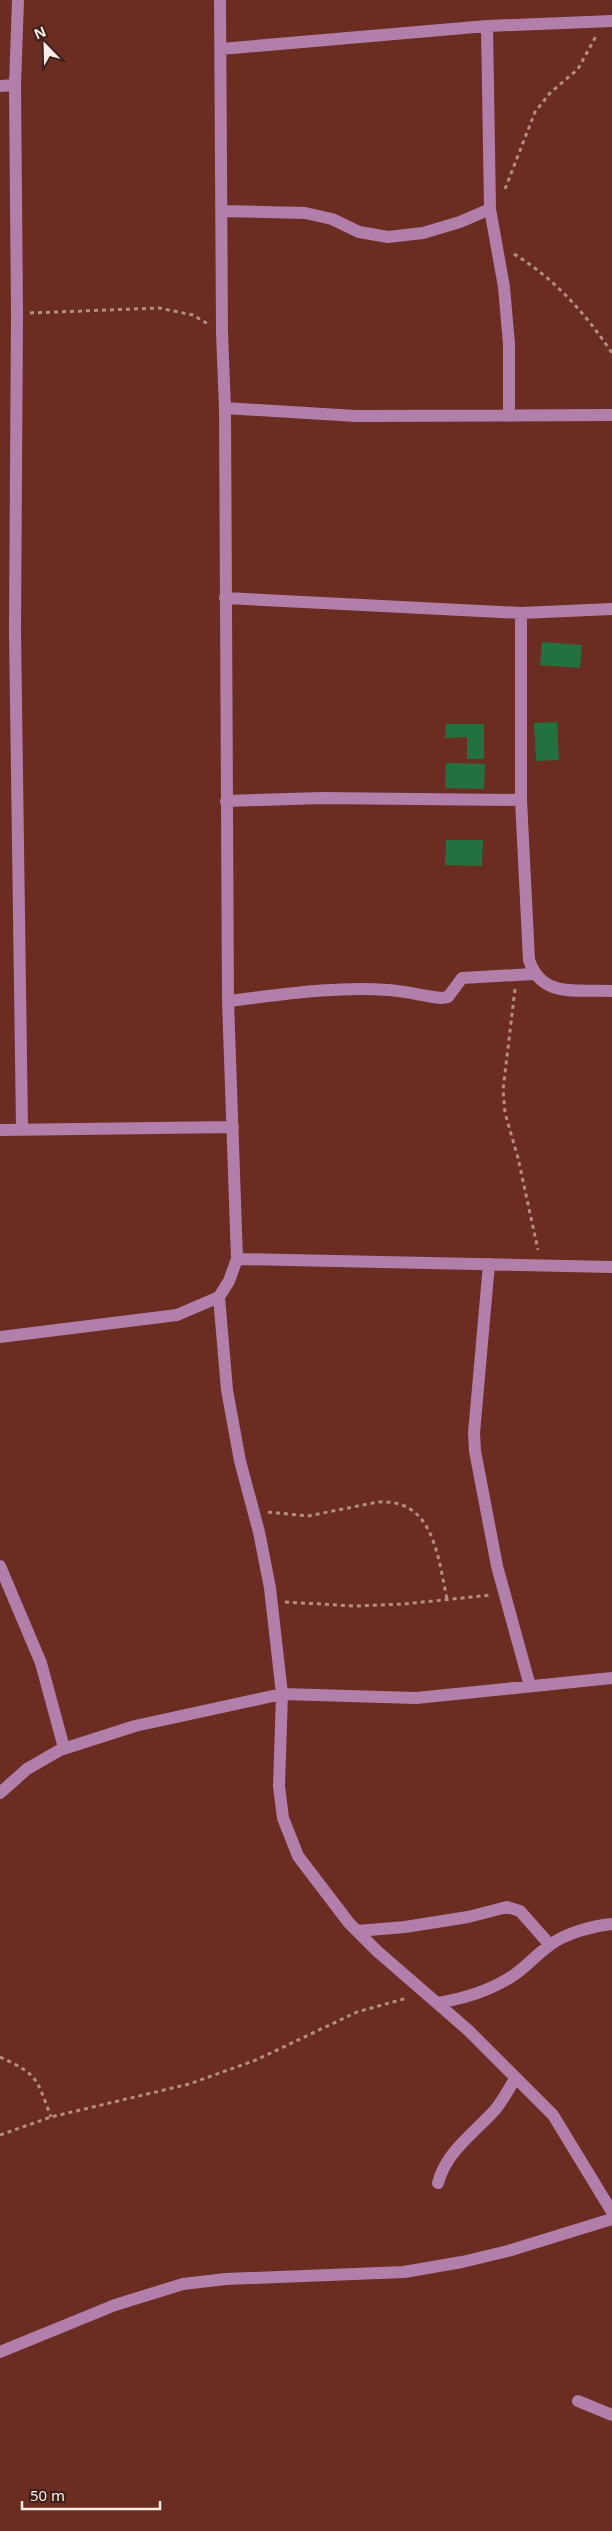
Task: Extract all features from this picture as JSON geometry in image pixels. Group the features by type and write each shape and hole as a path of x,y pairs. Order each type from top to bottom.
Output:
{"street":[{"path":"18,0 15,86 17,313 15,631 22,1129"},
{"path":"0,1336 177,1315 219,1297 229,1281 237,1259 228,1002 229,871 226,801 225,408 222,333 223,211 220,0"},
{"path":"221,49 487,26 610,21"},
{"path":"487,26 490,209 504,287 509,344 509,416"},
{"path":"0,86 15,86"},
{"path":"223,211 305,213 332,219 359,232 388,237 423,233 460,222 490,209"},
{"path":"225,408 356,416 612,415"},
{"path":"225,598 521,612 612,609"},
{"path":"521,612 521,800 529,960 534,974 541,982 551,988 612,991"},
{"path":"226,801 322,798 521,800"},
{"path":"228,1002 280,995 363,990 388,990 441,998 448,997 462,978 534,974"},
{"path":"0,1130 233,1127"},
{"path":"237,1259 612,1267"},
{"path":"489,1264 474,1433 479,1473 504,1594 530,1686"},
{"path":"219,1297 227,1390 240,1461 253,1509 272,1601 282,1694 279,1786 283,1818 298,1856 357,1931 377,1951 468,2030 553,2115 612,2212"},
{"path":"0,1566 41,1663 64,1748"},
{"path":"0,1792 27,1768 64,1748 135,1726 282,1694 416,1698 612,1678"},
{"path":"357,1931 405,1928 468,1917 506,1907 520,1911 550,1945"},
{"path":"438,2002 468,1997 497,1984 530,1962 550,1945 574,1933 612,1924"},
{"path":"438,2184 440,2175 454,2152 495,2110 515,2079"},
{"path":"0,2352 115,2306 183,2284 226,2279 404,2272 508,2251 612,2219"},
{"path":"578,2401 612,2415"}],"path":[{"path":"490,209 509,182 526,130 536,112 550,93 578,69 586,51 610,21"},
{"path":"496,243 525,261 571,299 594,327 612,354"},
{"path":"17,313 159,308 193,315 222,333"},
{"path":"517,975 504,1097 505,1113 518,1158 542,1266"},
{"path":"253,1509 294,1516 308,1516 378,1502 389,1501 405,1505 417,1513 426,1525 436,1551 447,1599"},
{"path":"272,1601 354,1606 504,1594"},
{"path":"0,2135 51,2117 190,2084 256,2060 357,2012 427,1993"},
{"path":"0,2056 26,2069 34,2077 51,2117"}],"building":[{"path":"542,642 582,645 580,668 540,665"},
{"path":"557,722 559,760 536,761 534,723"},
{"path":"446,724 484,724 484,759 467,759 467,737 445,738"},
{"path":"446,763 485,764 484,789 445,788"},
{"path":"446,840 483,840 482,866 445,865"}]}
